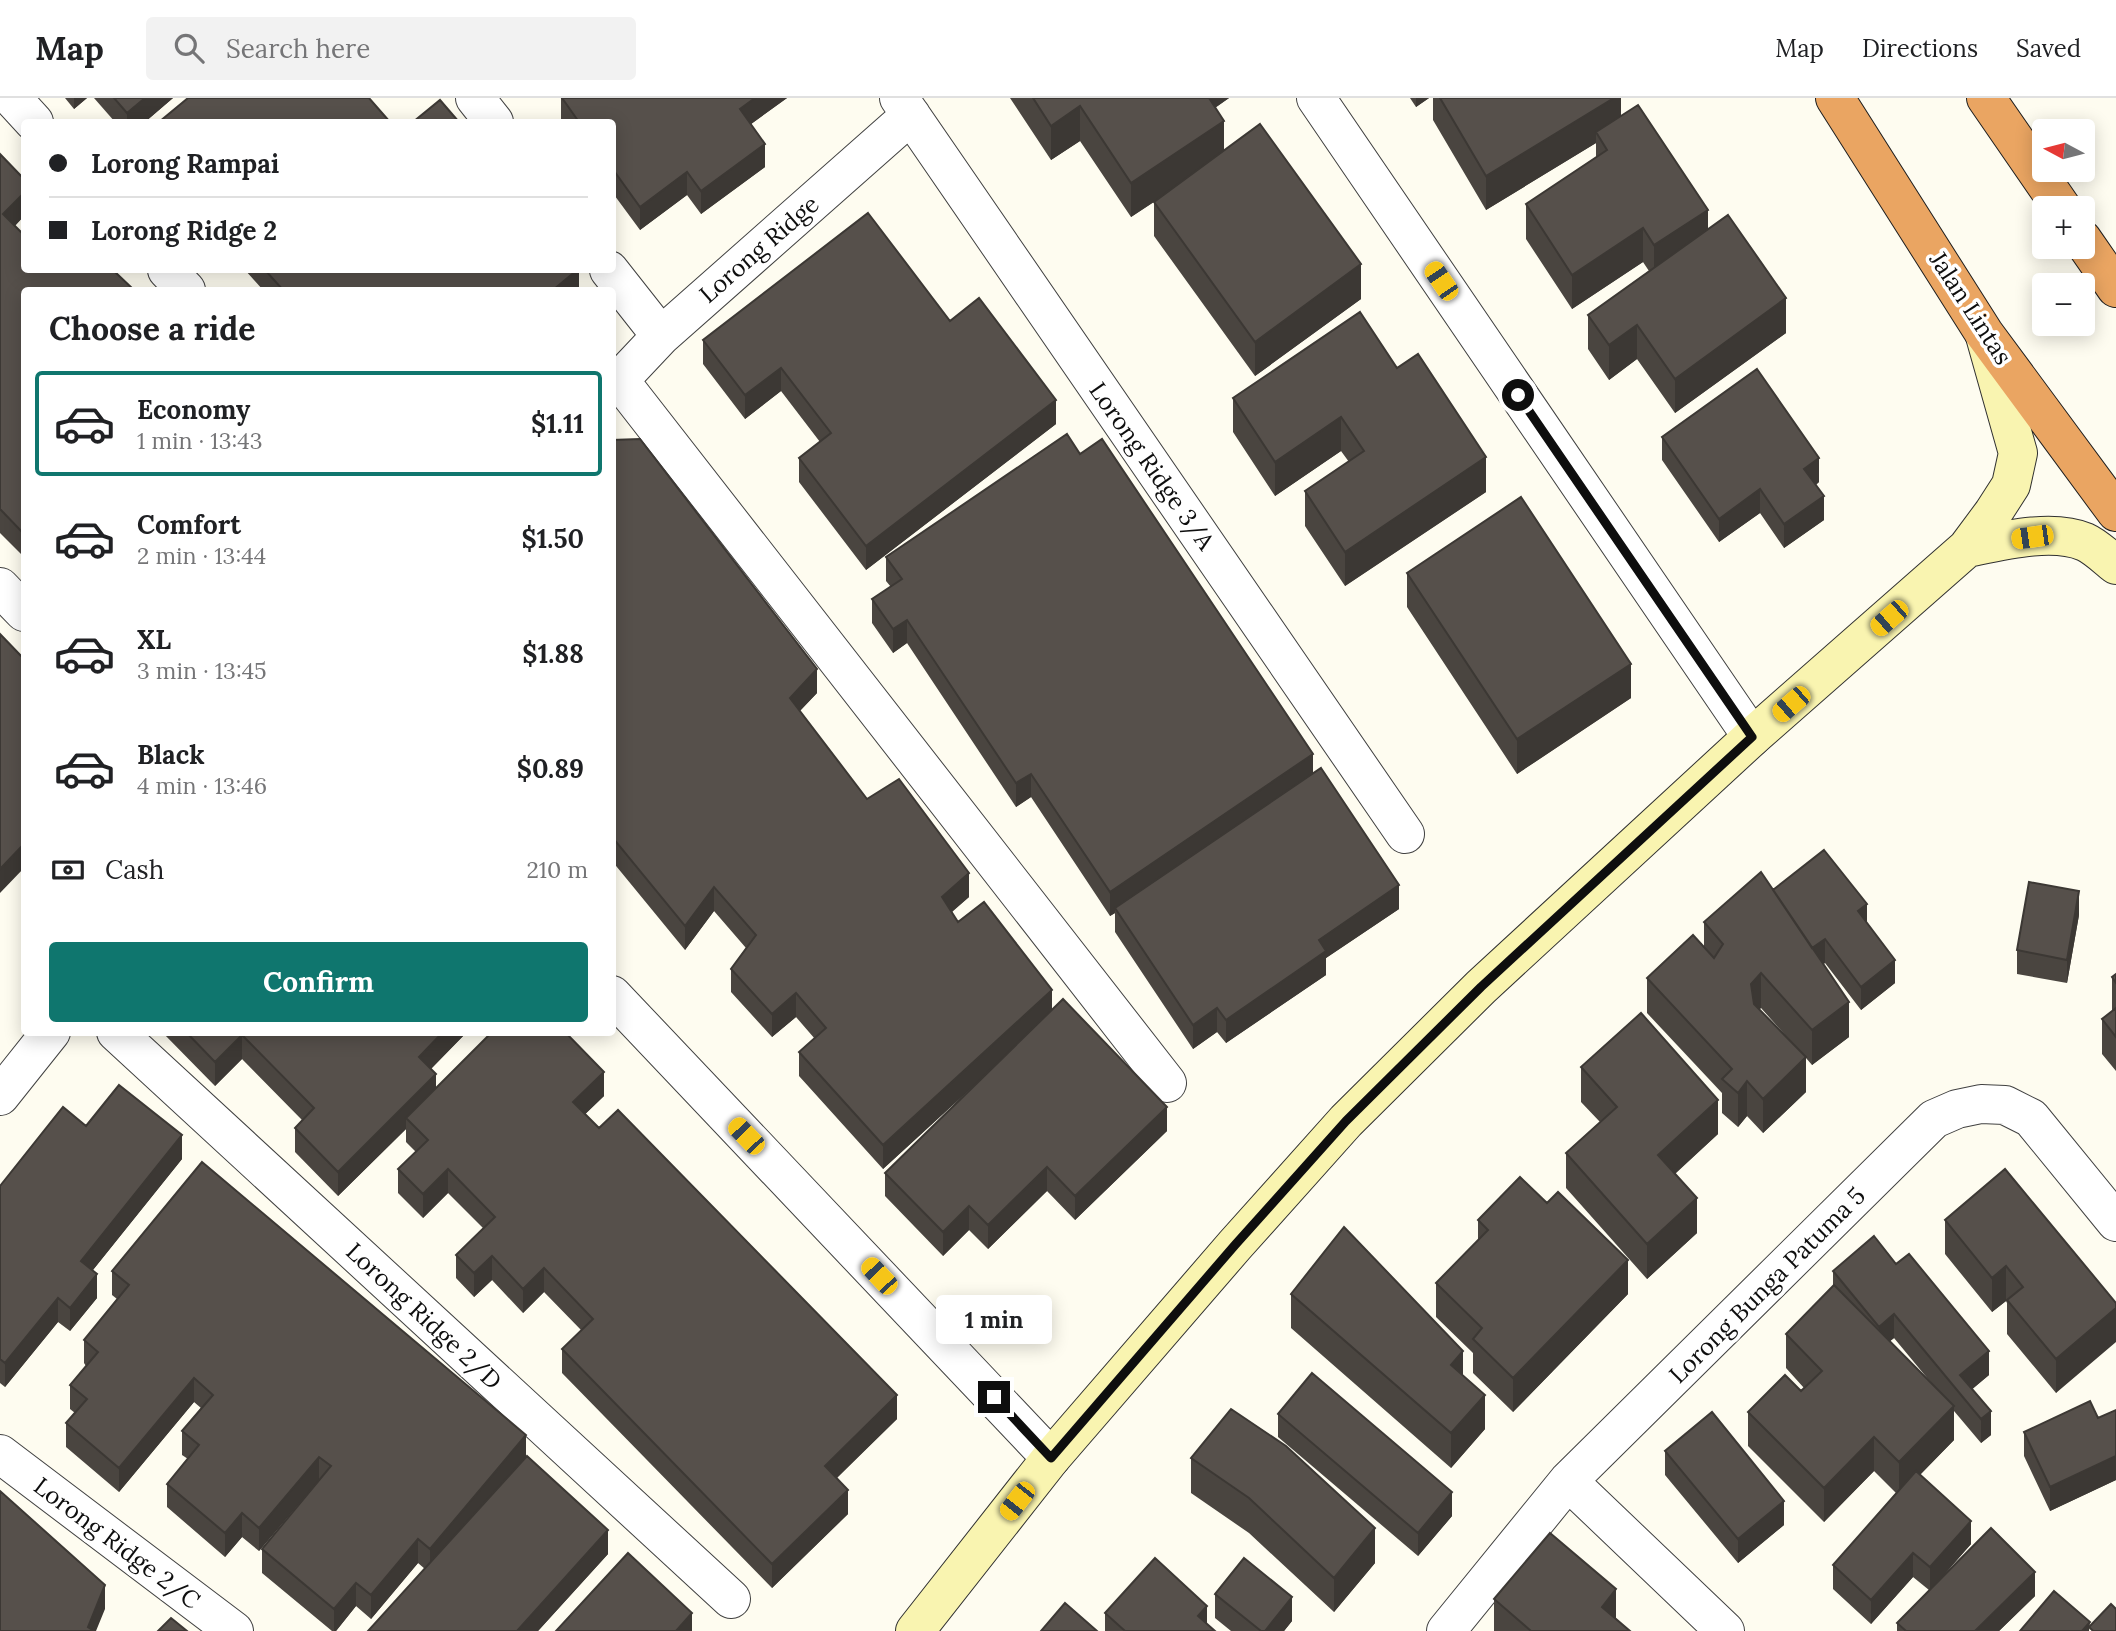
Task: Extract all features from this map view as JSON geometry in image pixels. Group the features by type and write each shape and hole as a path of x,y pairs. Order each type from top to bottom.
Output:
{"highway":[{"name":"Jalan Lintas","path":"1835,98 1984,333 2116,512"},
{"path":"1986,98 2054,196"},
{"path":"2095,258 2116,288"}],"street":[{"path":"12,98 31,119"},
{"path":"475,98 492,119"},
{"path":"1316,98 1752,737"},
{"name":"Lorong Ridge","path":"616,385 661,336 905,107"},
{"name":"Lorong Ridge 3/A","path":"905,107 1405,834"},
{"path":"170,273 184,287"},
{"path":"611,273 661,336"},
{"path":"915,1631 1051,1458 1346,1121 1481,987 1752,737 1967,548 2011,485 2018,453 1984,333"},
{"path":"616,385 1167,1083"},
{"path":"1967,548 2032,537 2058,537 2086,542 2116,565"},
{"path":"0,587 21,609"},
{"path":"616,999 1051,1458"},
{"path":"7,1070 46,1036"},
{"name":"Lorong Ridge 2/D","path":"120,1036 731,1600"},
{"name":"Lorong Bunga Patuma 5","path":"1446,1631 1568,1481 1934,1119 1957,1109 1981,1104 2005,1105 2031,1118 2116,1222"},
{"name":"Lorong Ridge 2/C","path":"0,1454 234,1631"},
{"path":"1568,1481 1725,1631"}],"building":[{"path":"114,98 145,98 127,113"},
{"path":"188,98 369,98 387,119 163,119"},
{"path":"562,98 755,98 740,109 765,144 701,191 687,172 640,207 616,174 616,119 577,119"},
{"path":"1033,98 1209,98 1224,121 1131,183 1080,106 1051,126"},
{"path":"1440,98 1614,98 1486,176"},
{"path":"440,100 456,119 417,119"},
{"path":"1638,105 1708,210 1654,245 1643,228 1572,275 1526,204 1607,150 1596,132"},
{"path":"1260,124 1361,264 1255,342 1154,202"},
{"path":"0,154 21,176 21,196 3,214 21,232 21,273 116,273 131,287 21,287 21,531 0,509"},
{"path":"868,213 950,321 979,298 1056,400 866,546 799,458 831,433 781,368 745,395 703,340"},
{"path":"1728,215 1786,298 1675,379 1637,325 1609,345 1588,315"},
{"path":"268,273 573,273 557,287 280,287"},
{"path":"1360,312 1397,368 1418,354 1486,457 1345,552 1305,491 1364,451 1341,417 1275,462 1233,398"},
{"path":"1757,369 1819,458 1804,469 1824,496 1784,524 1760,489 1719,519 1662,437"},
{"path":"1067,434 1080,454 1102,439 1313,754 1110,892 1031,774 1016,783 907,620 893,629 872,599 902,579 886,557"},
{"path":"640,439 817,669 790,698 867,799 899,779 969,873 942,897 958,922 984,902 1052,990 883,1145 799,1052 826,1028 796,993 772,1014 731,969 756,935 714,887 685,926 616,842 616,440"},
{"path":"1521,497 1631,664 1517,739 1407,573"},
{"path":"0,634 21,656 21,847 0,869"},
{"path":"1321,768 1399,885 1319,940 1326,951 1226,1020 1217,1008 1193,1025 1115,908"},
{"path":"1824,850 1867,904 1858,911 1895,960 1861,987 1825,939 1812,948 1773,890"},
{"path":"1761,872 1849,1002 1812,1030 1761,973 1751,984 1754,1004 1806,1057 1763,1099 1747,1081 1738,1093 1722,1079 1732,1069 1647,978 1693,935 1714,958 1723,944 1704,922"},
{"path":"2029,882 2079,891 2067,960 2017,950"},
{"path":"1063,999 1167,1107 1075,1196 1047,1167 988,1225 969,1206 943,1232 885,1173"},
{"path":"2116,1008 2116,1037 2102,1019"},
{"path":"1641,1013 1718,1100 1658,1155 1697,1198 1647,1244 1566,1153 1617,1107 1581,1067"},
{"path":"190,1036 241,1036 215,1062"},
{"path":"243,1036 439,1036 419,1057 436,1074 338,1172 295,1128 314,1108"},
{"path":"488,1036 569,1036 604,1072 573,1102 599,1128 618,1110 897,1395 825,1466 848,1490 772,1564 562,1349 593,1319 544,1268 523,1289 492,1256 474,1273 456,1255 495,1217 448,1169 423,1194 398,1169 428,1140 406,1118"},
{"path":"119,1085 182,1135 81,1261 97,1274 70,1308 58,1298 5,1363 0,1359 0,1186 63,1107 86,1126"},
{"path":"202,1162 526,1435 430,1549 418,1539 371,1595 356,1583 334,1609 262,1549 331,1466 319,1457 259,1528 242,1513 225,1533 167,1484 199,1445 182,1431 213,1395 194,1378 119,1468 66,1423 87,1399 70,1385 98,1352 84,1340 129,1285 112,1271"},
{"path":"2005,1169 2116,1303 2116,1308 2056,1359 2007,1300 2023,1287 2006,1266 1992,1278 1945,1220"},
{"path":"1520,1177 1547,1203 1558,1192 1628,1260 1513,1378 1473,1339 1482,1328 1436,1283 1488,1230 1478,1220"},
{"path":"1344,1227 1463,1351 1451,1365 1485,1395 1451,1433 1291,1294"},
{"path":"1874,1236 1896,1264 1909,1254 1989,1351 1960,1375 1991,1411 1981,1419 1894,1314 1879,1327 1833,1271"},
{"path":"1834,1285 1954,1406 1899,1462 1874,1437 1824,1488 1748,1412 1785,1375 1801,1391 1822,1371 1786,1334"},
{"path":"1312,1373 1452,1492 1418,1533 1278,1414"},
{"path":"2090,1401 2098,1418 2116,1410 2116,1456 2050,1487 2024,1432"},
{"path":"1231,1409 1286,1446 1375,1528 1334,1578 1249,1498 1191,1458"},
{"path":"1712,1412 1784,1501 1738,1539 1665,1451"},
{"path":"527,1456 608,1530 517,1631 368,1631"},
{"path":"1916,1471 1971,1521 1930,1567 1913,1553 1871,1600 1833,1565"},
{"path":"0,1491 105,1585 88,1627 94,1631 0,1631"},
{"path":"1991,1528 2035,1572 1975,1631 1906,1631 1897,1623"},
{"path":"1550,1533 1616,1589 1602,1607 1630,1631 1531,1631 1494,1599"},
{"path":"628,1553 692,1613 676,1631 556,1631"},
{"path":"1155,1558 1207,1606 1198,1616 1215,1631 1125,1631 1105,1613"},
{"path":"1244,1558 1292,1597 1265,1631 1261,1631 1215,1594"},
{"path":"2054,1591 2090,1622 2082,1631 2020,1631"},
{"path":"1065,1603 1097,1631 1041,1631"},
{"path":"2111,1604 2116,1609 2116,1631 2093,1631 2089,1627"},
{"path":"171,1618 187,1631 158,1631"}],"route":[{"path":"994,1397 1051,1458 1346,1121 1481,987 1752,737 1518,395"}]}
